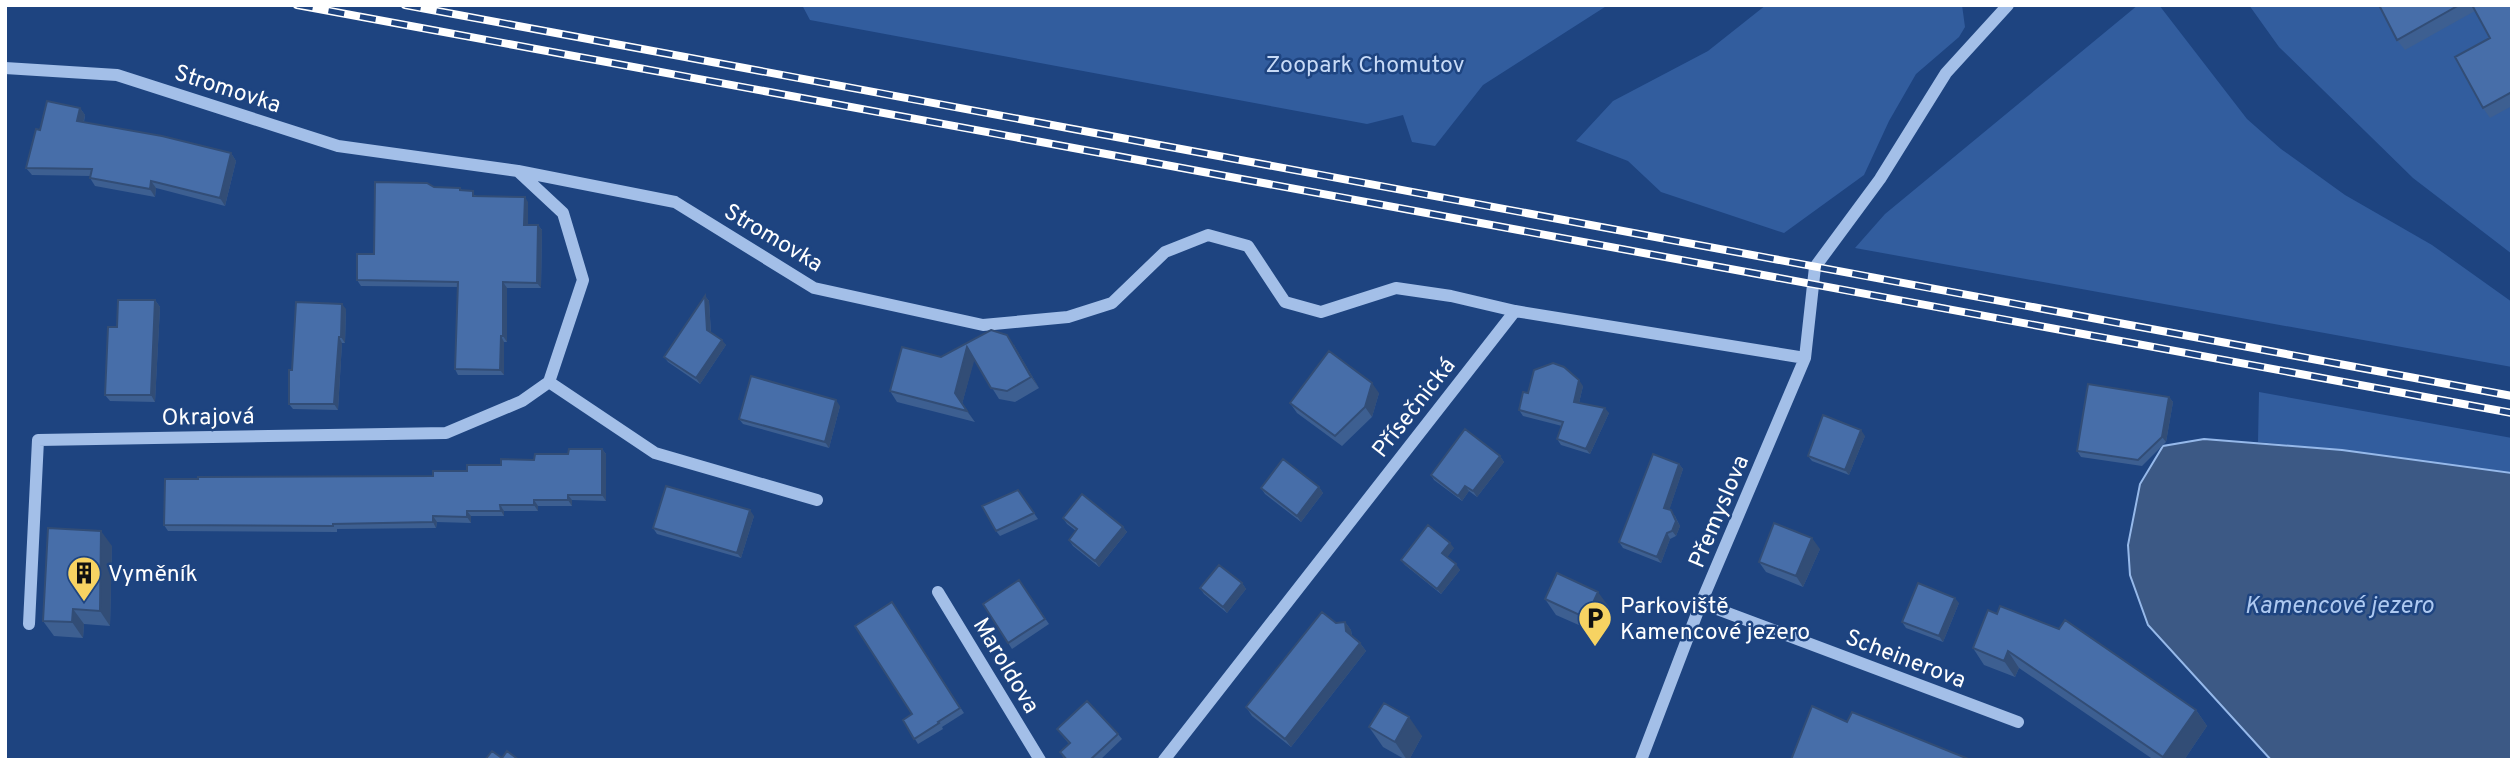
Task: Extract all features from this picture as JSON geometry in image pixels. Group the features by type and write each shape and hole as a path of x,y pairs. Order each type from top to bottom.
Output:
{"street":[{"name":"Přemyslova","path":"1642,760 1701,603 1805,358 1815,267 1880,179 1946,74 2008,5"},
{"name":"Stromovka","path":"5,68 117,75 338,146 518,172 675,202 814,288 983,325 1068,317 1112,303 1165,252 1208,235 1248,246 1285,302 1321,312 1396,288 1451,296 1515,311"},
{"path":"518,172 563,214 583,280 549,382 655,453 817,500"},
{"path":"1515,311 1805,358"},
{"name":"Přísečnická","path":"1164,760 1515,311"},
{"name":"Okrajová","path":"29,624 38,440 446,433 522,401 549,382"},
{"name":"Maroldova","path":"938,592 1040,760"},
{"name":"Scheinerova","path":"1701,603 2018,722"}],"green space":[{"name":"Zoopark Chomutov","path":"802,5 1608,5 1483,85 1435,146 1412,142 1403,115 1367,124 810,20"},
{"path":"1766,5 1962,5 1965,27 1959,37 1916,74 1889,121 1864,175 1784,233 1661,192 1628,161 1576,141 1613,101 1708,51"},
{"path":"2138,5 2159,5 2247,119 2281,149 2345,195 2432,245 2512,302 2512,367 1855,248 1885,214"},
{"path":"2249,5 2512,5 2512,254 2413,178 2279,47"},
{"path":"2259,392 2512,438 2512,473 2342,450 2258,442"}],"water":[{"name":"Kamencové jezero","path":"2204,439 2342,450 2512,473 2512,760 2271,760 2148,625 2130,575 2128,545 2140,484 2163,446"}],"building":[{"path":"2379,5 2459,5 2397,40"},
{"path":"2472,5 2512,5 2512,92 2483,108 2455,57 2490,38"},
{"path":"47,101 80,108 77,121 162,136 231,153 220,198 151,181 150,189 90,178 92,169 26,168 36,129 40,130"},
{"path":"375,182 427,183 434,187 473,191 473,196 525,197 524,225 538,225 537,283 503,282 500,370 455,369 458,282 357,280 357,254 374,254"},
{"path":"705,296 707,330 722,340 696,378 664,357"},
{"path":"118,300 155,300 151,395 105,395 108,327 117,327"},
{"path":"296,302 342,304 334,404 289,404 289,370 292,370"},
{"path":"991,330 1007,335 1031,377 1007,391 991,388 967,347 955,393 967,411 890,391 902,347 941,357"},
{"path":"1329,351 1372,383 1365,407 1335,436 1290,403"},
{"path":"1553,363 1564,367 1579,380 1574,402 1605,408 1586,449 1557,439 1563,422 1519,410 1523,392 1528,393 1534,370"},
{"path":"751,376 836,400 825,442 739,419"},
{"path":"2088,384 2169,397 2162,437 2138,460 2077,451"},
{"path":"1823,415 1861,430 1845,470 1808,456"},
{"path":"1465,429 1500,456 1473,491 1465,486 1458,496 1431,475"},
{"path":"569,449 602,449 602,495 568,495 568,500 534,500 534,505 500,505 501,511 467,511 467,517 433,516 433,522 333,526 164,525 165,479 433,476 433,471 467,471 467,465 501,465 501,459 534,460 535,454 568,454"},
{"path":"1653,454 1679,464 1664,508 1671,510 1676,521 1672,531 1667,533 1657,557 1619,542"},
{"path":"1283,459 1319,487 1297,516 1261,488"},
{"path":"666,486 750,510 737,553 653,528"},
{"path":"1018,490 1034,513 996,531 982,506"},
{"path":"1082,494 1123,527 1095,561 1069,540 1077,529 1063,518"},
{"path":"1774,523 1812,538 1796,576 1759,562"},
{"path":"1428,525 1450,543 1442,553 1456,564 1437,589 1401,560"},
{"name":"Vyměník","path":"48,528 101,531 100,611 73,609 72,622 43,621"},
{"path":"1219,565 1242,583 1223,607 1200,588"},
{"path":"1557,573 1598,592 1586,618 1545,599"},
{"path":"1019,580 1045,619 1008,643 983,604"},
{"path":"1918,583 1955,598 1939,636 1902,622"},
{"path":"892,602 960,708 914,739 903,720 912,714 855,626"},
{"path":"2000,606 2059,629 2065,620 2196,710 2163,757 2008,651 2004,661 1973,648 1988,610 1997,614"},
{"path":"1322,612 1336,623 1345,622 1346,631 1360,643 1285,739 1246,707"},
{"path":"1087,701 1118,734 1090,760 1067,760 1060,752 1070,743 1057,729"},
{"path":"1384,703 1409,717 1395,742 1369,727"},
{"path":"1812,706 1847,722 1852,712 1971,760 1791,760"},
{"path":"492,751 502,758 507,751 519,760 485,760"}],"railway":[{"path":"297,5 2512,413"},
{"path":"405,5 2512,396"}],"place":[{"name":"Vyměník","path":"84,603"},
{"name":"Parkoviště Kamencové jezero","path":"1595,648"}]}
